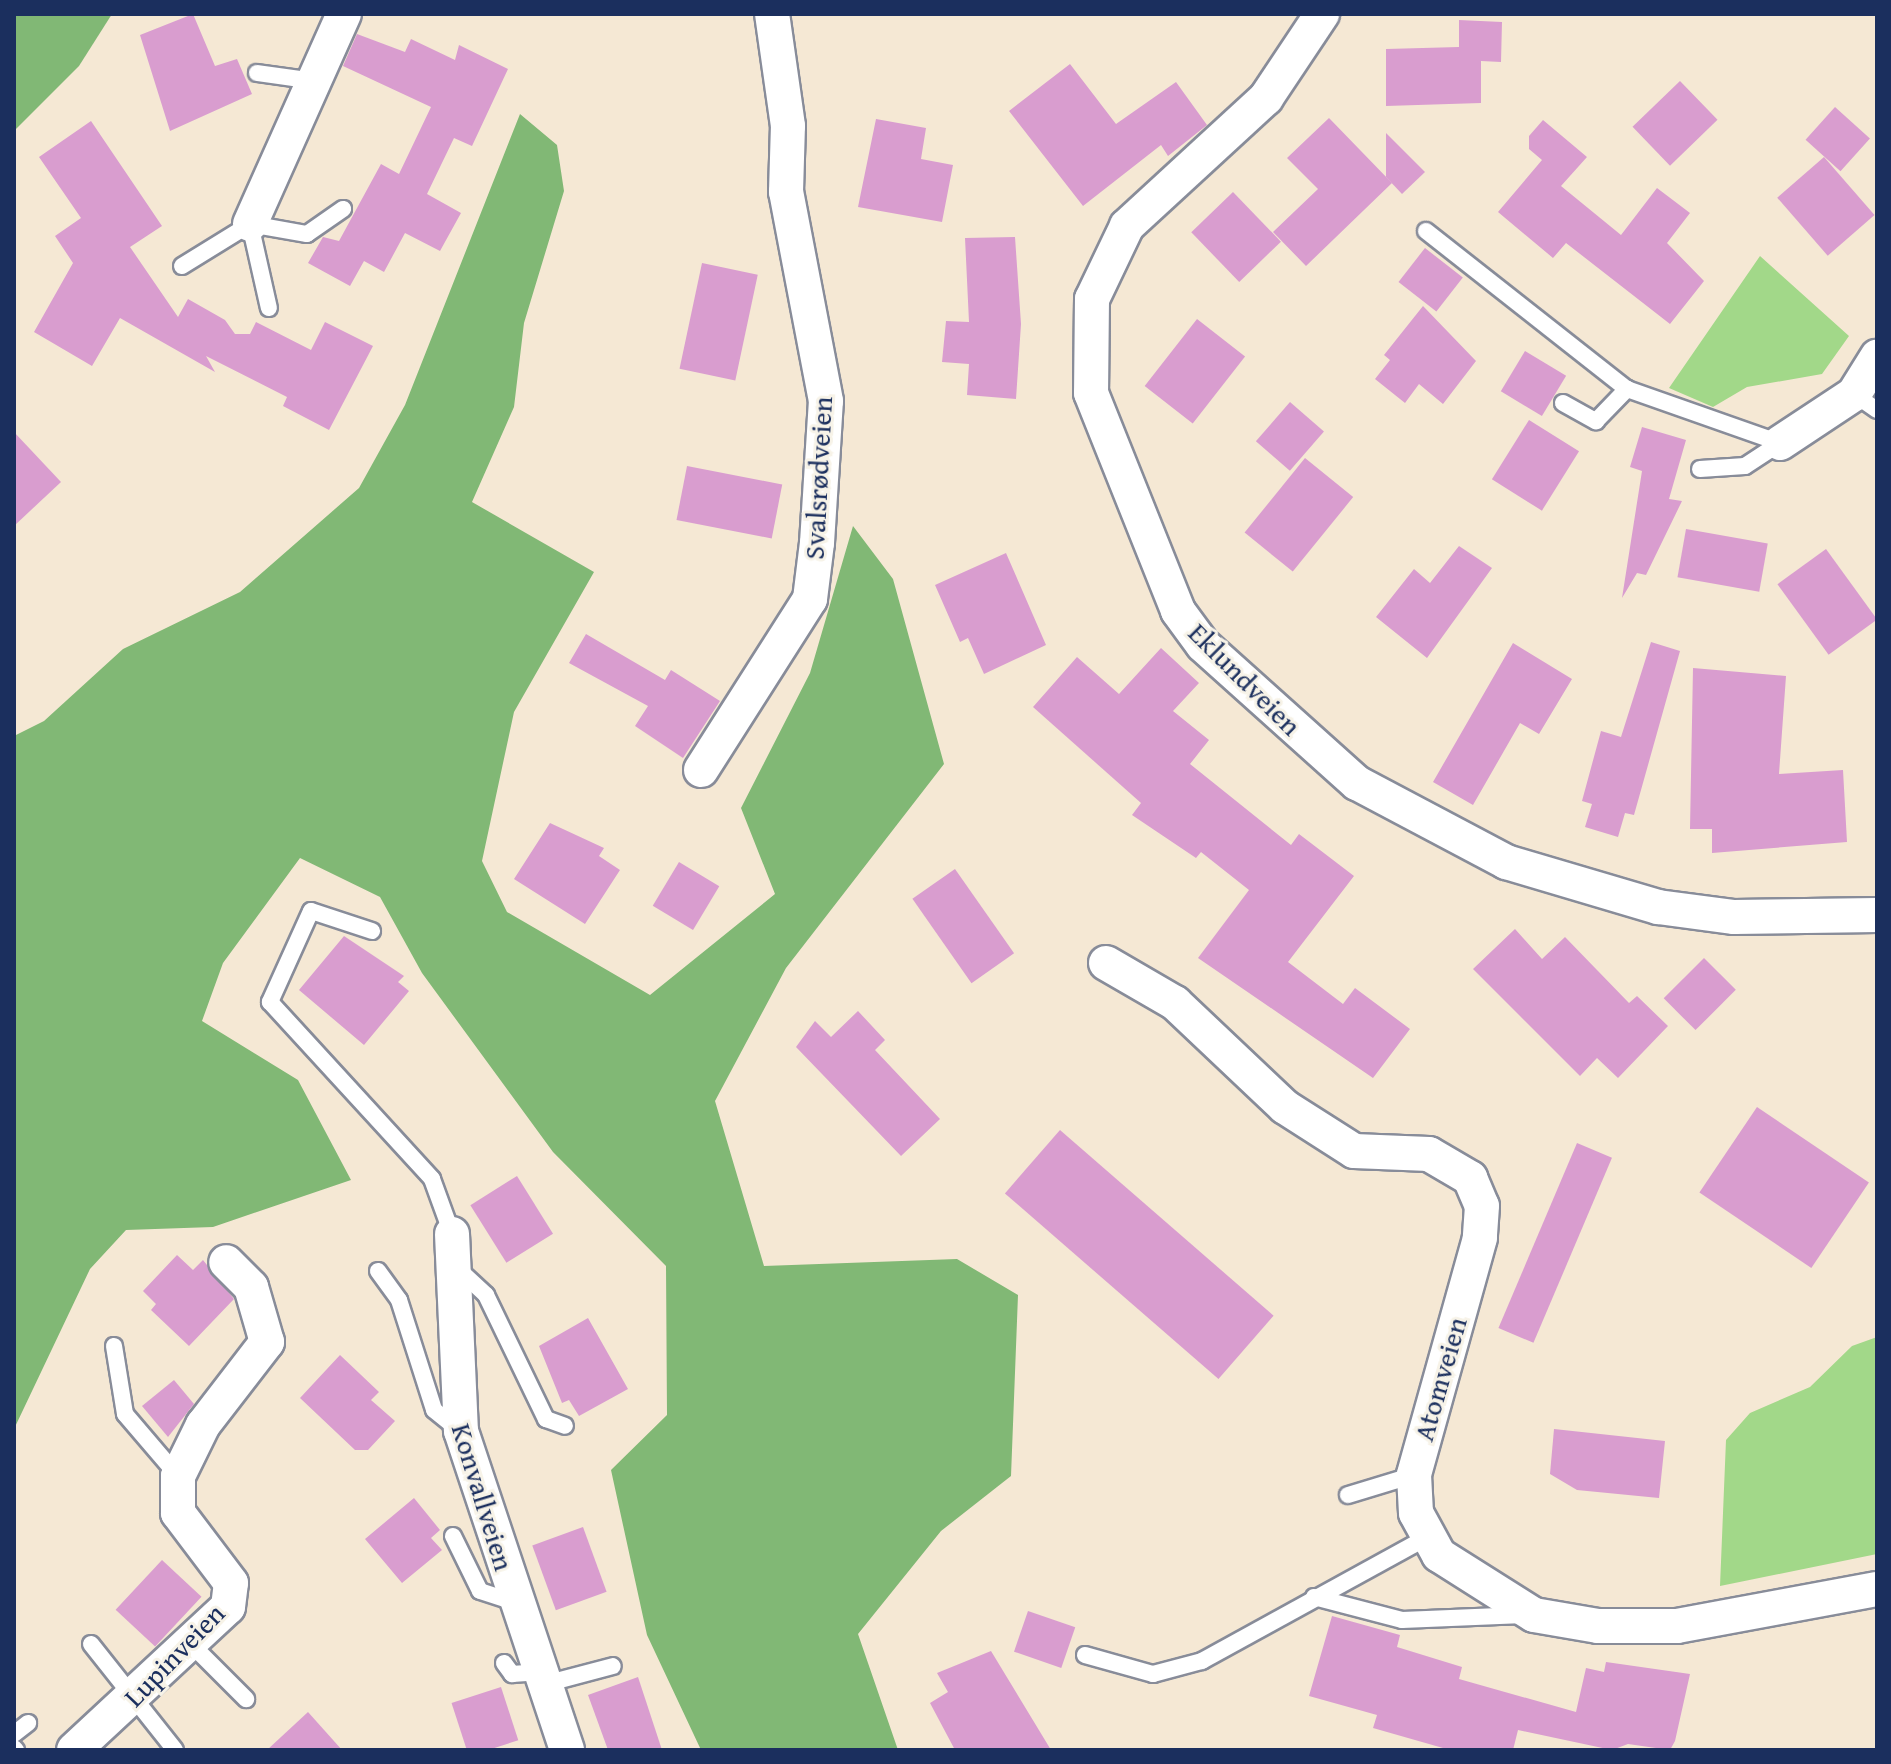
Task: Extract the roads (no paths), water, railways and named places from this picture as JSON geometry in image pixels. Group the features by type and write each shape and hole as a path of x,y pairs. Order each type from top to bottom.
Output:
{"street":[{"path":"250,224 344,14"},
{"name":"Svalsrødveien","path":"701,770 810,599 817,543 826,401 786,192 788,126 772,14"},
{"name":"Eklundveien","path":"1322,14 1266,98 1127,226 1092,299 1091,393 1178,611 1203,645 1357,783 1506,862 1658,907 1734,917 1877,915"},
{"path":"1780,443 1865,402 1877,357"},
{"name":"Atomveien","path":"1106,963 1175,1003 1285,1107 1354,1151 1429,1154 1470,1178 1482,1206 1480,1238 1414,1475 1416,1513 1439,1555 1534,1615 1598,1626 1677,1626 1877,1589"},
{"name":"Konvallveien","path":"452,1249 461,1431 567,1750"},
{"name":"Lupinveien","path":"74,1750 228,1607 231,1583 178,1513 178,1476 203,1425 253,1369 267,1342 251,1287 226,1262"}],"lane":[{"path":"257,73 315,81"},
{"path":"182,266 250,224 307,234 343,209"},
{"path":"250,224 269,308"},
{"path":"1426,231 1627,389 1780,443"},
{"path":"1563,403 1596,421 1627,389"},
{"path":"1700,469 1745,466 1780,443"},
{"path":"372,931 311,911 270,1002 432,1179 452,1249 486,1295 546,1419 565,1426"},
{"path":"378,1271 399,1300 434,1410 461,1431"},
{"path":"114,1346 125,1414 178,1476"},
{"path":"1348,1495 1414,1475"},
{"path":"453,1536 480,1591 516,1603"},
{"path":"1085,1655 1153,1674 1202,1661 1429,1536"},
{"path":"1314,1597 1402,1620 1534,1615"},
{"path":"189,1642 246,1699"},
{"path":"91,1644 130,1700 175,1750"},
{"path":"504,1663 512,1674 543,1678 613,1666"},
{"path":"14,1734 28,1723"}]}
